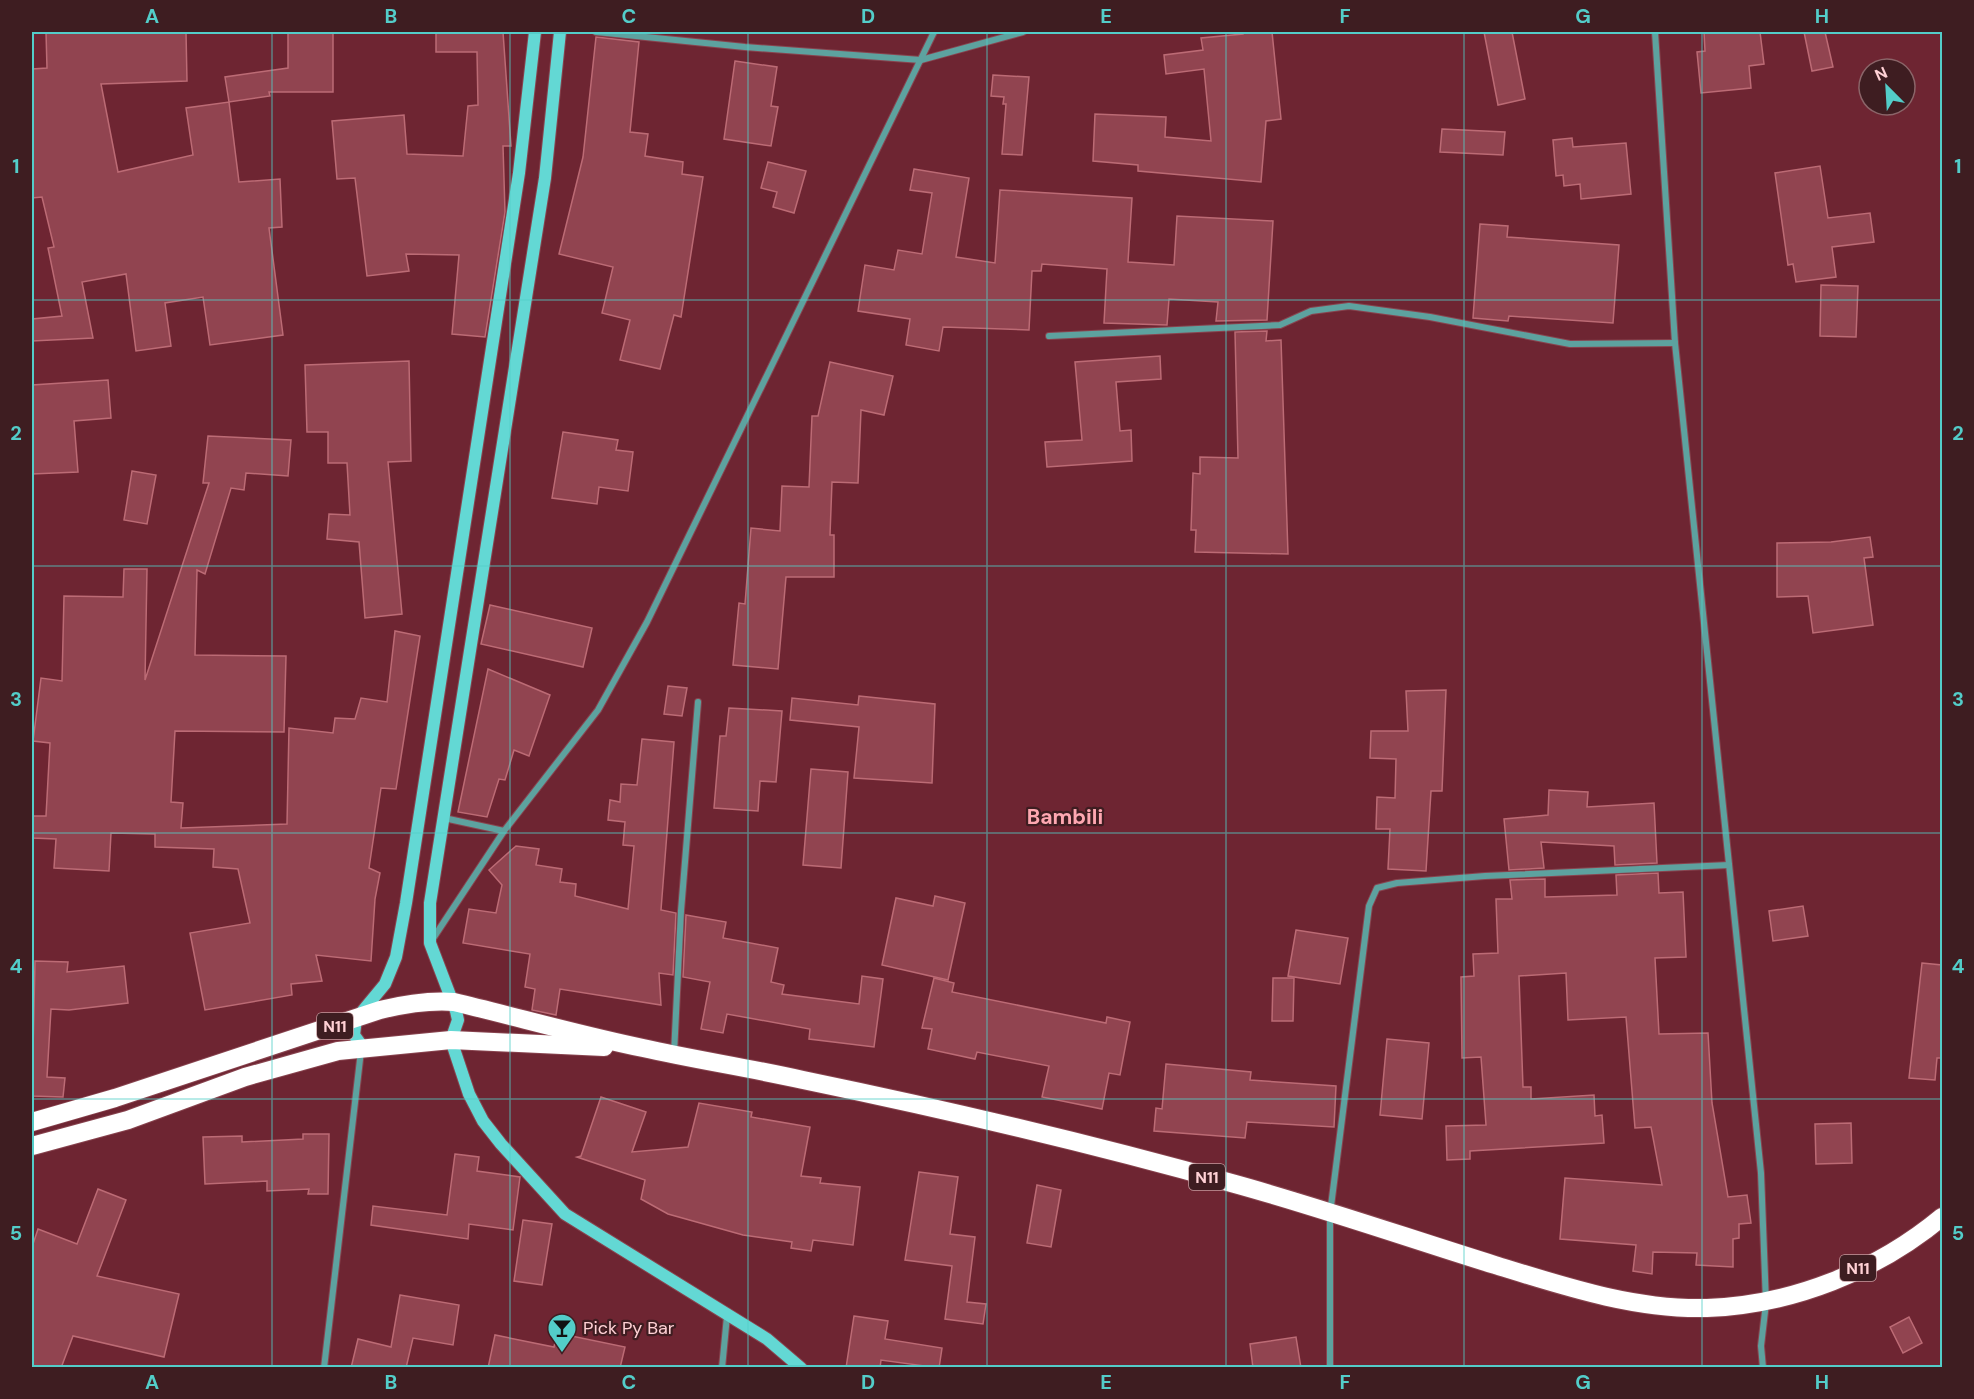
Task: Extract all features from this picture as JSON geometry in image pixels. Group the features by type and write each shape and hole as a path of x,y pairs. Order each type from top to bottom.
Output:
{"highway":[{"name":"N11","path":"32,1122 115,1098 238,1056 407,1003 454,1002 645,1049 804,1080 1094,1148 1236,1184 1596,1294 1658,1306 1707,1308 1766,1303 1805,1293 1871,1263 1928,1228 1942,1216"},
{"name":"N11","path":"32,1146 128,1120 245,1077 338,1051 451,1040 645,1049"}],"street":[{"path":"324,1368 363,1050 354,1035 356,1019 385,984 396,957 404,914 519,173 535,32"},
{"path":"560,32 545,178 430,903 430,943 454,1002 458,1020 451,1040 469,1094 483,1121 565,1214 767,1339 801,1368"},
{"path":"596,32 746,47 921,60 1023,32"},
{"path":"430,943 504,831 598,710 647,622 934,32"},
{"path":"1655,32 1675,343 1761,1173 1766,1303 1761,1346 1763,1368"},
{"path":"1048,336 1280,325 1311,311 1349,306 1430,317 1570,344 1675,343"},
{"path":"674,1054 683,877 698,702"},
{"path":"443,818 504,831"},
{"path":"1330,1368 1330,1214 1369,906 1377,888 1397,883 1485,876 1729,865"},
{"path":"722,1368 727,1316"}],"building":[{"path":"46,32 186,32 187,81 101,84 118,172 193,155 186,108 229,102 239,182 280,179 282,227 269,228 283,335 210,345 203,297 165,303 171,346 136,351 126,274 82,282 93,338 32,341 32,319 62,316 48,248 54,247 42,197 32,198 32,69 47,68"},
{"path":"288,32 333,32 333,92 269,92 270,96 229,102 225,77 288,68"},
{"path":"436,32 503,32 511,146 503,146 505,212 485,337 452,334 459,255 406,254 409,271 367,276 355,178 337,179 332,121 404,115 407,154 463,156 468,106 478,105 477,52 436,52"},
{"path":"1243,32 1272,32 1281,119 1266,121 1261,182 1138,171 1138,165 1093,161 1095,114 1166,117 1165,137 1211,141 1204,69 1166,74 1164,55 1203,50 1201,38 1243,34"},
{"path":"1484,32 1512,32 1525,99 1498,105"},
{"path":"1704,32 1760,32 1764,64 1749,66 1751,88 1701,93 1697,52 1705,51"},
{"path":"1804,32 1825,32 1833,67 1812,71"},
{"path":"596,37 639,42 630,132 648,134 645,156 683,162 682,174 703,177 681,317 674,315 660,369 620,360 630,320 602,313 613,267 559,254 583,157"},
{"path":"735,61 777,67 771,106 778,107 771,146 724,139"},
{"path":"993,75 1029,77 1022,155 1002,154 1006,104 1003,104 1004,97 991,96"},
{"path":"1442,129 1505,132 1503,155 1440,152"},
{"path":"1572,138 1573,147 1626,143 1631,194 1581,199 1580,184 1564,186 1563,175 1556,176 1553,140"},
{"path":"768,162 806,171 794,213 773,207 777,192 761,188"},
{"path":"1820,166 1828,218 1870,213 1874,242 1832,247 1836,277 1796,282 1793,264 1788,265 1775,173"},
{"path":"914,169 969,178 956,257 995,263 1000,190 1132,198 1128,262 1174,265 1177,216 1273,221 1267,320 1216,321 1218,302 1169,299 1167,325 1104,323 1107,269 1042,264 1041,271 1032,271 1029,330 943,327 939,351 906,345 910,319 858,311 865,265 894,270 898,250 922,254 932,193 910,190"},
{"path":"1480,224 1508,226 1507,237 1619,245 1613,323 1509,316 1508,321 1473,318"},
{"path":"1821,285 1858,286 1856,337 1820,336"},
{"path":"1267,331 1266,341 1281,340 1288,554 1195,552 1196,530 1191,530 1193,473 1200,474 1200,457 1238,458 1235,332"},
{"path":"1160,356 1161,379 1116,382 1120,431 1131,430 1132,461 1047,467 1045,442 1082,440 1075,362"},
{"path":"409,361 411,461 388,462 402,614 365,618 359,542 327,539 329,514 350,515 347,463 328,463 328,432 307,432 305,365"},
{"path":"830,362 893,376 884,415 861,410 858,483 832,482 830,535 834,535 834,577 786,577 778,669 733,665 739,603 745,604 751,528 780,531 782,486 809,487 812,416 818,416"},
{"path":"108,380 111,418 74,421 78,472 32,474 32,385"},
{"path":"563,432 618,440 616,450 633,452 628,491 599,487 597,504 552,498"},
{"path":"208,436 291,440 288,476 246,473 244,490 231,488 205,574 197,570 195,655 286,656 284,732 175,731 171,802 183,803 181,828 287,824 289,728 333,733 335,718 355,719 361,698 387,702 395,631 420,636 396,789 381,788 369,868 380,873 375,899 371,961 316,955 322,981 291,984 292,995 205,1010 190,933 250,923 238,869 213,867 214,849 155,847 155,834 111,833 109,871 54,868 56,839 32,838 32,816 46,816 50,743 33,741 41,678 62,681 64,596 123,597 124,569 147,569 145,680 209,483 203,483"},
{"path":"132,471 156,475 147,524 124,520"},
{"path":"1870,537 1873,557 1864,558 1873,625 1813,633 1808,596 1777,597 1777,543 1831,542"},
{"path":"490,605 592,628 583,667 481,644"},
{"path":"488,669 550,695 529,756 514,750 505,780 499,779 487,817 458,812"},
{"path":"668,686 687,688 682,716 664,714"},
{"path":"1446,690 1442,791 1431,791 1426,871 1388,869 1390,829 1376,829 1377,797 1395,798 1396,759 1370,758 1371,731 1408,731 1406,691"},
{"path":"859,696 935,704 932,783 854,778 859,727 790,720 792,698 858,705"},
{"path":"729,708 782,711 776,782 760,781 758,811 714,808 720,736 726,736"},
{"path":"642,739 674,742 661,910 676,913 673,975 659,973 661,1005 560,989 556,1015 532,1010 535,989 525,987 530,954 463,943 469,909 496,913 502,885 489,870 516,846 539,849 536,865 562,869 560,882 576,884 575,896 628,909 634,846 623,845 625,822 608,820 610,800 620,802 621,784 637,785"},
{"path":"811,769 848,772 841,868 803,865"},
{"path":"1549,790 1588,792 1587,807 1654,803 1657,863 1615,865 1614,846 1541,842 1544,868 1509,870 1504,819 1548,815"},
{"path":"1658,873 1659,893 1683,892 1686,957 1655,958 1659,1034 1708,1033 1712,1103 1728,1197 1747,1195 1751,1223 1739,1224 1739,1238 1733,1239 1733,1267 1696,1265 1697,1253 1653,1252 1652,1274 1633,1271 1636,1245 1560,1239 1565,1178 1662,1185 1651,1127 1635,1128 1626,1017 1568,1020 1566,973 1519,976 1523,1087 1531,1087 1531,1099 1594,1095 1595,1116 1602,1115 1604,1143 1470,1151 1470,1159 1447,1160 1446,1126 1486,1125 1481,1057 1462,1058 1461,977 1474,976 1473,954 1498,953 1496,899 1512,899 1510,880 1545,879 1545,897 1617,895 1616,875"},
{"path":"935,896 965,903 948,980 882,965 896,898 933,906"},
{"path":"1803,906 1808,936 1773,941 1769,911"},
{"path":"686,915 726,922 723,938 778,948 771,982 784,985 782,994 859,1004 862,976 883,979 874,1047 809,1039 810,1029 727,1014 723,1033 701,1029 710,982 683,977"},
{"path":"1296,930 1348,938 1340,984 1288,976"},
{"path":"35,961 68,962 67,972 124,966 128,1003 69,1010 51,1009 47,1077 65,1078 63,1097 32,1096"},
{"path":"1922,963 1942,965 1942,1058 1937,1058 1935,1080 1909,1078"},
{"path":"934,978 954,983 952,992 1106,1023 1107,1017 1130,1022 1120,1075 1109,1073 1102,1109 1042,1097 1049,1066 977,1052 975,1059 928,1049 932,1029 922,1028"},
{"path":"1273,978 1294,978 1293,1021 1272,1021"},
{"path":"1387,1039 1429,1043 1422,1119 1380,1115"},
{"path":"1166,1064 1251,1072 1250,1080 1336,1086 1334,1127 1247,1122 1245,1138 1154,1131 1156,1108 1162,1109"},
{"path":"601,1097 646,1112 632,1152 688,1147 699,1103 752,1112 751,1117 810,1127 801,1176 821,1178 820,1183 860,1187 853,1245 813,1240 811,1251 791,1248 792,1242 743,1235 668,1214 641,1199 645,1180 577,1157 581,1156"},
{"path":"1851,1123 1852,1163 1816,1164 1815,1124"},
{"path":"303,1134 329,1134 328,1194 308,1194 309,1189 267,1191 267,1181 205,1184 203,1137 242,1136 242,1142 303,1139"},
{"path":"455,1154 479,1157 477,1171 520,1177 513,1230 469,1224 468,1239 371,1225 373,1206 447,1215"},
{"path":"919,1172 958,1177 950,1234 975,1237 967,1302 986,1304 983,1324 945,1319 952,1266 905,1260"},
{"path":"1037,1185 1061,1190 1051,1247 1027,1243"},
{"path":"98,1189 126,1200 97,1276 179,1294 164,1357 73,1336 61,1368 32,1368 32,1247 38,1229 77,1244"},
{"path":"523,1220 552,1224 542,1285 514,1281"},
{"path":"400,1295 459,1305 453,1345 413,1338 406,1368 351,1368 358,1339 391,1347"},
{"path":"854,1316 888,1321 885,1339 942,1348 939,1368 881,1360 880,1368 846,1368"},
{"path":"1909,1317 1922,1343 1903,1353 1890,1327"},
{"path":"557,1333 625,1347 620,1368 488,1368 495,1335 554,1347"},
{"path":"1296,1337 1301,1368 1253,1368 1250,1344"}],"place":[{"name":"Pick Py Bar","path":"562,1354"}],"district":[{"name":"Bambili","path":"1065,817"}]}
